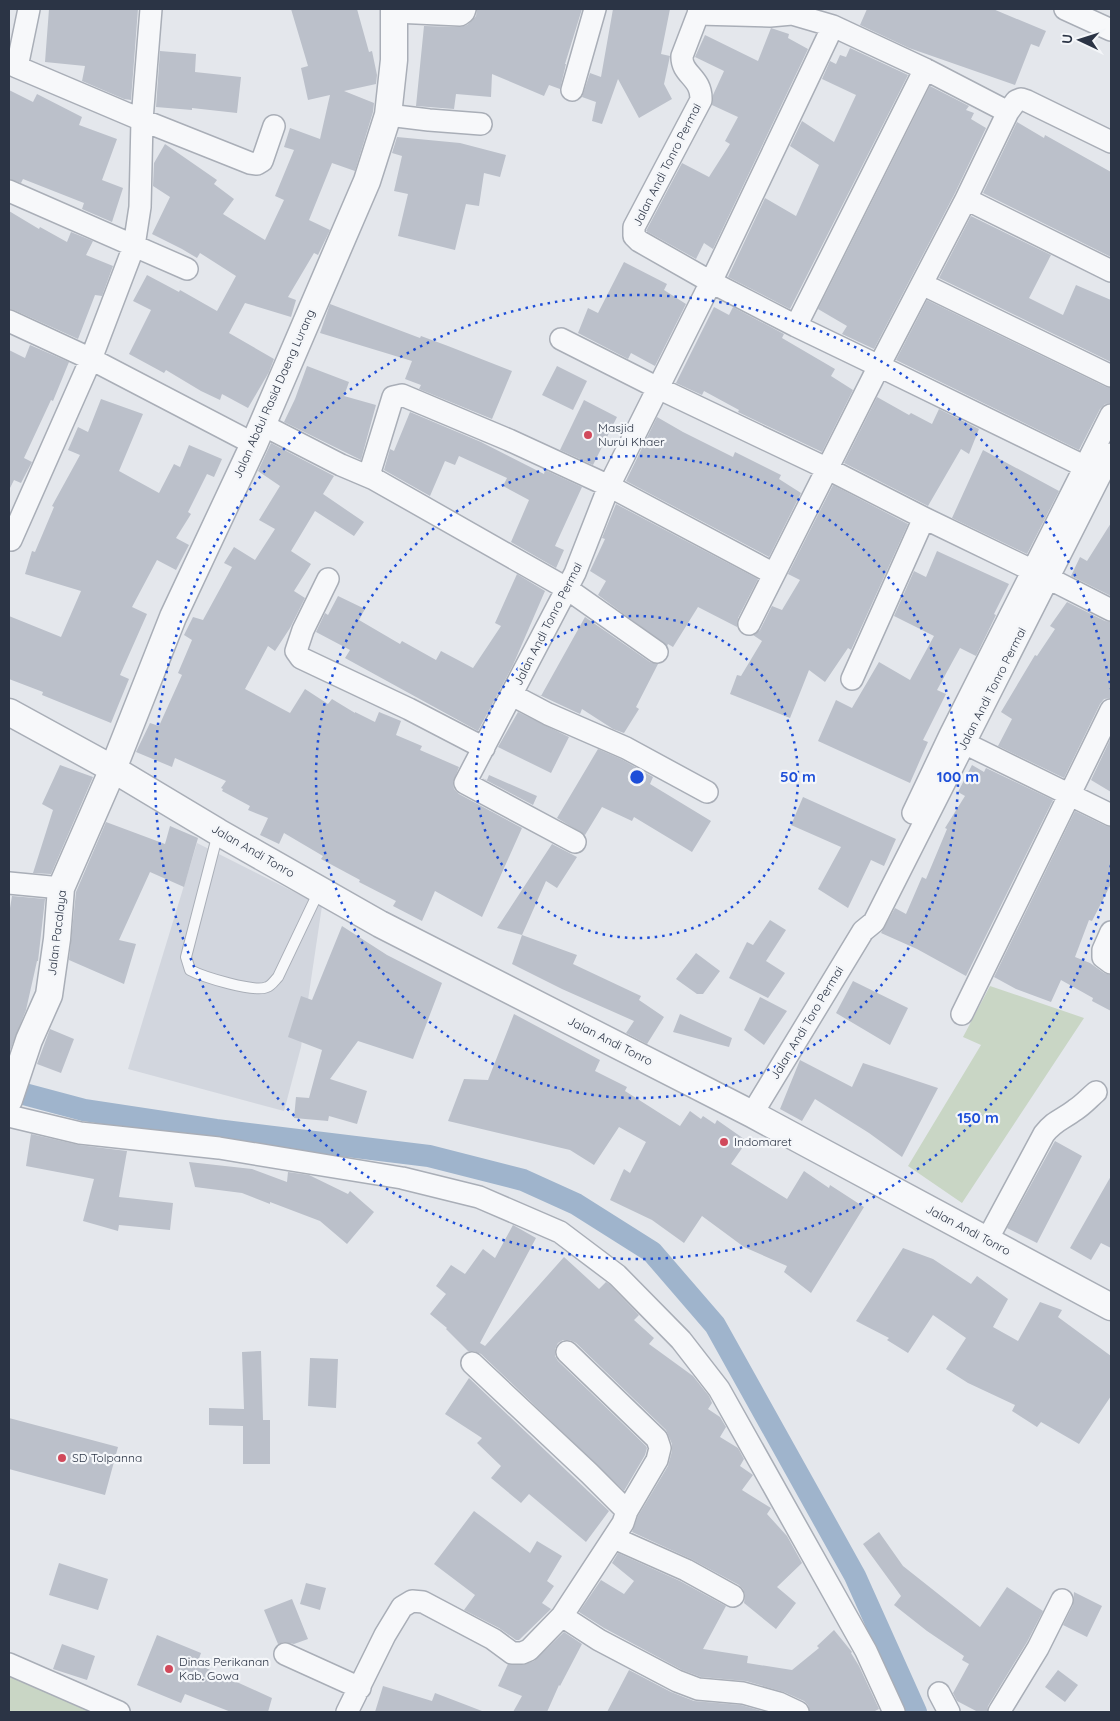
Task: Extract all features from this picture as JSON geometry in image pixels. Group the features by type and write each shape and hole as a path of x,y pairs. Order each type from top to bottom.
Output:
{"street":[{"path":"29,9 13,65 142,120 256,164 262,161 274,126"},
{"path":"11,540 91,359 134,246 140,206 142,120 151,9"},
{"path":"394,10 460,15 465,9"},
{"path":"572,90 595,9"},
{"path":"1065,9 1111,30"},
{"name":"Jalan Abdul Rasid Daeng Lurang","path":"113,769 173,617 258,434 368,181 388,115 394,60 394,10"},
{"name":"Jalan Andi Tonro Permai","path":"793,12 770,16 699,11 682,56 682,61 687,72 701,90 701,100 634,228 634,236 639,241 711,282 796,326 1099,474"},
{"path":"793,12 833,26 925,69 1008,112"},
{"path":"711,282 833,26"},
{"path":"796,326 925,69"},
{"path":"749,624 879,366 966,199 1008,112 1016,101 1021,99 1027,101 1111,142"},
{"path":"388,115 481,124"},
{"path":"9,191 186,269"},
{"path":"966,199 1111,270"},
{"name":"Jalan Andi Tonro Permai","path":"575,842 465,783 566,588 576,573 609,486 711,282"},
{"path":"922,284 1111,376"},
{"path":"9,321 258,434 374,479 566,588 657,652"},
{"path":"561,340 828,469 1111,610"},
{"path":"374,479 370,472 393,397 402,395 609,486 774,574"},
{"name":"Jalan Andi Tonro Permai","path":"1099,474 1111,415"},
{"name":"Jalan Andi Tonro Permai","path":"864,923 874,922 957,739 1041,574 1111,454"},
{"path":"852,679 924,518"},
{"path":"328,580 303,630 296,651 301,658 409,709 484,748"},
{"path":"512,695 548,714 626,748 707,792"},
{"path":"962,1014 1111,710"},
{"name":"Jalan Andi Tonro","path":"9,712 113,769 218,832 389,928 752,1114 1111,1307"},
{"path":"957,739 1111,815"},
{"name":"Jalan Pacalaya","path":"11,1093 29,1040 49,995 57,939 61,888 113,769"},
{"path":"9,883 61,888"},
{"name":"Jalan Andi Toro Permai","path":"752,1114 864,923"},
{"path":"1111,932 1103,950 1103,957 1111,963"},
{"path":"987,1240 1044,1134 1053,1123 1065,1118 1096,1092"},
{"path":"9,1116 80,1133 219,1148 402,1178 480,1197 560,1232 617,1275 681,1340 719,1389 866,1651 894,1712"},
{"path":"347,1712 385,1636 402,1607 412,1601 423,1602 512,1652 529,1650 562,1616 614,1538 627,1511 657,1460 660,1448 657,1439 567,1352"},
{"path":"472,1364 627,1511"},
{"path":"614,1538 686,1570 733,1596"},
{"path":"999,1712 1034,1656 1062,1600"},
{"path":"562,1616 600,1640 677,1681 698,1689 743,1693 780,1703 798,1712"},
{"path":"285,1654 360,1688"},
{"path":"9,1664 119,1712"},
{"path":"939,1693 949,1712"}],"lane":[{"path":"218,832 186,957 190,970 201,976 257,990 268,987 278,976 320,890"}],"shaded area":[{"path":"197,843 322,906 301,1047 284,1111 128,1069"}],"green space":[{"path":"990,986 1084,1018 962,1203 908,1166 981,1045 963,1037"},
{"path":"9,1673 12,1674 93,1712 9,1712"}],"building":[{"path":"49,9 138,9 131,100 124,99 82,81 85,66 45,62"},
{"path":"291,9 357,9 369,52 372,51 377,75 376,84 344,91 374,103 355,171 332,163 309,220 330,230 318,255 314,253 288,297 296,300 291,317 245,303 229,333 274,359 269,372 248,408 222,394 220,400 166,370 164,373 129,354 151,310 133,301 147,275 179,292 180,290 217,311 236,276 200,253 197,258 152,234 170,197 153,186 154,163 165,144 217,180 214,184 234,199 223,214 265,240 284,200 275,196 294,150 284,147 290,128 320,139 330,95 308,100 301,68 308,66"},
{"path":"477,9 582,9 565,64 560,89 549,85 544,96 492,74 491,97 456,94 454,109 416,106 424,26 459,27 467,25 476,16"},
{"path":"613,9 670,9 661,54 670,56 664,84 672,99 639,118 618,79 602,124 592,121 596,102 582,97 590,73 601,77"},
{"path":"867,9 993,9 1046,31 1039,47 1031,44 1015,85 909,48 860,25"},
{"path":"771,28 789,34 788,38 808,49 713,249 704,243 696,259 646,231 682,163 709,177 730,144 725,141 738,117 712,105 713,95 724,71 695,57 705,35 758,61"},
{"path":"850,48 908,75 790,309 728,277 765,198 796,216 819,165 790,146 802,121 834,142 856,95 822,79 830,61 836,64 840,55 846,57"},
{"path":"160,51 196,54 195,72 241,77 237,113 192,108 192,110 156,107"},
{"path":"930,86 969,106 966,110 974,113 971,119 986,128 955,193 874,349 842,334 847,326 818,309"},
{"path":"9,90 33,102 37,94 82,117 79,125 117,139 102,180 123,188 112,222 82,209 84,203 23,179 21,183 9,179"},
{"path":"1017,122 1044,138 1045,135 1111,172 1111,257 983,193"},
{"path":"397,137 460,143 506,155 500,177 484,173 479,206 466,204 455,250 398,236 408,194 394,191 402,156 392,153"},
{"path":"9,211 39,229 40,227 67,242 71,232 93,241 86,255 113,266 102,296 95,295 78,339 9,309"},
{"path":"971,216 1051,255 1029,298 1063,315 1076,285 1111,300 1111,362 939,278"},
{"path":"624,262 667,284 664,290 686,304 655,366 631,353 628,359 578,333 588,308 598,313"},
{"path":"927,300 1111,388 1111,403 1105,404 1100,409 1079,450 896,360"},
{"path":"330,304 512,371 492,419 419,389 421,385 405,379 412,361 320,333"},
{"path":"714,307 729,315 733,307 784,334 782,338 835,369 831,376 853,390 822,452 738,412 739,410 704,391 702,395 676,383"},
{"path":"30,345 69,362 53,401 51,400 24,458 32,462 21,483 14,480 9,490 9,350 25,358"},
{"path":"307,366 349,382 344,396 376,405 361,460 284,422"},
{"path":"557,366 587,381 573,410 542,395"},
{"path":"877,397 909,415 911,413 932,424 939,409 979,429 969,454 961,449 928,506 844,463"},
{"path":"101,399 143,414 119,471 159,493 174,464 180,467 189,445 222,459 214,477 207,474 188,512 191,514 176,538 189,545 176,570 157,560 132,607 147,614 120,675 129,679 111,723 42,695 43,692 9,679 9,616 61,637 81,591 25,574 32,551 35,552 54,507 52,506 80,455 68,450 78,427 88,432"},
{"name":"Masjid Nurul Khaer","path":"584,400 617,417 593,465 560,450"},
{"path":"410,412 481,442 544,474 545,470 582,487 555,546 564,550 556,568 511,542 529,500 503,486 507,478 459,456 455,465 445,461 430,496 384,470 390,449 394,451"},
{"path":"657,417 733,457 735,452 781,475 779,479 801,493 769,557 626,481"},
{"path":"271,443 334,476 323,494 364,522 354,536 315,511 291,551 311,564 294,591 305,598 290,628 275,651 268,646 245,689 290,713 305,689 328,704 332,699 375,722 379,712 401,721 396,735 422,746 420,750 459,767 453,783 454,789 459,794 522,828 482,917 435,891 422,921 393,906 396,901 359,882 360,880 321,859 323,856 284,833 279,844 260,835 268,818 248,810 250,806 222,791 223,789 221,788 226,781 175,758 172,767 136,752 150,723 159,726 182,675 178,673 192,640 184,635 193,617 203,620 232,567 224,563 234,547 255,560 275,529 259,520 280,486 258,471"},
{"path":"983,450 1059,491 1027,554 952,518"},
{"path":"833,485 908,524 851,650 848,648 825,682 809,670 790,718 730,694 737,675 741,676 762,641 753,635 760,630 772,606 782,610 800,580 788,574"},
{"path":"616,504 758,579 738,618 737,627 698,607 673,647 668,644 667,646 598,595 606,581 590,571 605,539 602,538"},
{"path":"1111,523 1111,596 1071,576 1080,557 1087,561"},
{"path":"937,551 1009,584 976,656 960,648 937,690 946,694 923,740 928,742 910,783 818,741 836,700 852,708 879,662 910,680 934,636 894,616 914,571 926,577"},
{"path":"517,574 545,591 513,665 478,731 345,658 350,650 316,632 325,613 328,615 338,596 365,609 359,620 400,644 402,641 436,660 441,651 473,668 501,626 495,623"},
{"path":"1067,602 1105,621 1111,622 1111,698 1104,699 1100,704 1064,778 998,746 1012,719 1001,712 1035,655 1037,656 1055,629 1050,626"},
{"path":"585,617 650,662 658,664 636,707 639,709 624,733 613,729 582,709 580,714 541,696"},
{"path":"518,712 569,737 551,773 498,747"},
{"path":"1111,738 1111,792 1091,780"},
{"path":"598,749 621,759 653,777 650,784 711,821 692,852 634,817 632,821 602,807 585,835 557,818"},
{"path":"60,765 93,777 51,874 33,873 53,810 42,804"},
{"path":"972,765 984,772 986,768 1053,800 966,976 917,949 881,933 895,908 906,914 922,877 926,879 947,829 945,828 965,796 958,792"},
{"path":"489,775 537,796 533,805 482,778 487,780"},
{"path":"803,797 896,839 884,866 871,860 848,908 818,889 841,847 791,825"},
{"path":"1075,811 1111,827 1111,884 1092,921 1089,920 1075,957 1111,975 1111,1011 1092,1001 1093,998 1061,980 1051,1002 1016,989 994,977"},
{"path":"106,822 165,844 170,826 198,838 184,887 150,872 119,940 136,944 124,984 69,960 76,892"},
{"path":"552,844 577,857 557,888 546,881 522,935 497,928"},
{"path":"12,896 45,899 38,961 26,1010 9,1053 9,914"},
{"path":"770,920 786,930 766,961 785,973 768,998 729,978 747,942 753,945"},
{"path":"342,926 387,955 442,983 413,1059 358,1041 330,1079 367,1091 357,1124 329,1116 328,1121 294,1118 296,1097 309,1098 322,1050 288,1037 301,996 312,1000"},
{"path":"522,935 577,955 573,964 641,996 639,1000 664,1017 647,1044 626,1033 634,1021 512,964"},
{"path":"696,953 720,971 703,994 697,994 676,979"},
{"path":"853,981 908,1008 890,1045 836,1013"},
{"path":"760,997 787,1011 764,1045 744,1030"},
{"path":"514,1014 600,1060 595,1071 627,1087 625,1091 680,1126 690,1111 701,1119 703,1116 715,1124 717,1120 747,1141 731,1164 787,1199 804,1171 829,1188 830,1185 864,1207 811,1293 784,1272 787,1266 744,1247 702,1216 684,1243 652,1220 610,1200 624,1169 630,1173 646,1142 619,1127 594,1165 570,1150 448,1121 464,1079 488,1080"},
{"path":"680,1014 732,1038 729,1047 673,1032"},
{"path":"50,1029 74,1039 61,1073 37,1064"},
{"path":"800,1060 852,1087 863,1063 938,1088 902,1157 869,1133 815,1099 802,1121 780,1109"},
{"path":"31,1134 79,1145 127,1151 119,1197 173,1203 170,1230 119,1225 118,1231 83,1221 94,1179 26,1166"},
{"path":"1055,1141 1082,1156 1037,1243 1007,1228"},
{"path":"189,1162 252,1169 287,1182 288,1172 309,1175 348,1194 350,1191 374,1212 347,1244 320,1221 270,1202 270,1204 242,1193 195,1187"},
{"path":"1111,1176 1111,1248 1101,1243 1091,1260 1070,1248"},
{"path":"513,1225 536,1238 480,1343 485,1346 564,1257 599,1289 606,1282 609,1284 639,1315 634,1320 654,1338 649,1344 693,1376 709,1396 712,1403 708,1409 720,1417 726,1427 720,1437 738,1448 744,1459 740,1466 753,1475 742,1490 771,1508 767,1514 787,1536 802,1563 777,1587 796,1603 776,1629 744,1603 745,1595 739,1585 691,1559 632,1532 638,1516 668,1466 672,1444 666,1430 576,1343 570,1340 563,1340 558,1343 555,1349 555,1356 558,1361 647,1448 645,1455 624,1491 481,1354 468,1351 447,1328 430,1314 446,1294 436,1286 451,1265 465,1274 483,1249 495,1258"},
{"path":"903,1248 933,1259 971,1284 977,1276 1008,1299 993,1327 1018,1341 1040,1302 1062,1310 1058,1317 1111,1356 1111,1396 1079,1444 1041,1422 1037,1427 1012,1411 1015,1405 968,1383 946,1369 966,1338 933,1315 908,1353 887,1340 889,1338 856,1321"},
{"path":"261,1351 263,1420 270,1420 270,1464 243,1464 243,1426 209,1425 209,1408 244,1409 242,1352"},
{"path":"310,1358 338,1359 336,1408 308,1406"},
{"path":"469,1378 609,1511 586,1542 529,1494 521,1503 491,1478 501,1466 477,1443 482,1438 445,1414"},
{"name":"SD Tolpanna","path":"9,1418 118,1447 105,1495 9,1469"},
{"path":"474,1511 530,1553 537,1541 562,1556 547,1581 554,1586 542,1603 551,1609 519,1640 464,1610 475,1595 434,1564"},
{"path":"879,1532 903,1566 980,1627 1007,1587 1043,1611 1027,1642 988,1706 987,1712 978,1712 957,1701 953,1693 969,1664 962,1660 964,1656 927,1631 894,1605 901,1596 863,1544"},
{"path":"618,1553 680,1581 726,1606 703,1649 748,1656 747,1663 792,1670 819,1648 817,1646 834,1630 852,1652 879,1709 873,1712 810,1712 808,1705 804,1701 784,1692 746,1681 701,1677 682,1670 604,1628 579,1612 601,1580 624,1594 634,1581 612,1563"},
{"path":"59,1563 108,1579 98,1610 49,1595"},
{"path":"306,1583 326,1588 320,1610 300,1604"},
{"path":"1074,1592 1102,1606 1087,1637 1063,1625 1073,1605"},
{"path":"292,1599 308,1639 294,1644 284,1642 278,1644 264,1610"},
{"path":"564,1632 582,1644 559,1685 547,1712 513,1712 522,1696 498,1686 508,1664 522,1665 534,1661"},
{"path":"157,1635 201,1653 197,1664 272,1698 268,1712 231,1712 185,1694 181,1703 137,1685"},
{"path":"62,1644 95,1656 87,1680 53,1669"},
{"path":"629,1670 671,1692 694,1701 741,1705 766,1712 607,1712"},
{"path":"1058,1670 1078,1685 1065,1702 1045,1687"},
{"path":"383,1686 432,1701 435,1693 482,1711 375,1712"}],"waterway":[{"path":"9,1090 84,1110 216,1130 429,1156 523,1180 576,1204 652,1252 715,1325 855,1576 916,1712"}],"place":[{"name":"Masjid Nurul Khaer","path":"588,435"},
{"name":"Indomaret","path":"724,1142"},
{"name":"SD Tolpanna","path":"62,1458"},
{"name":"Dinas Perikanan Kab. Gowa","path":"169,1669"}]}
